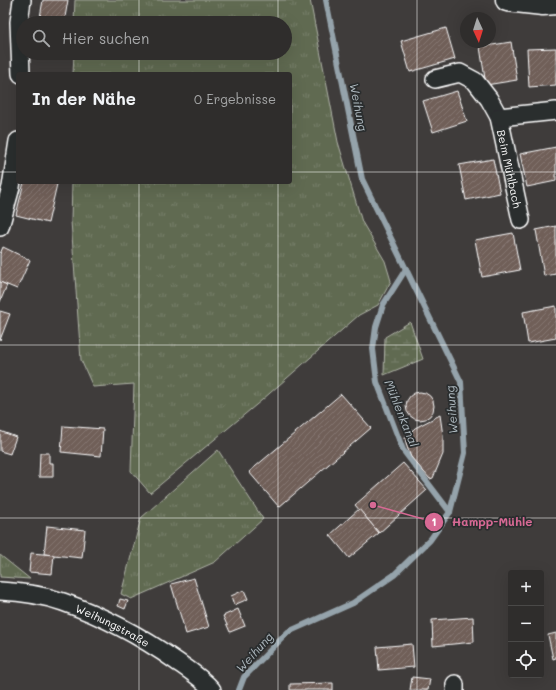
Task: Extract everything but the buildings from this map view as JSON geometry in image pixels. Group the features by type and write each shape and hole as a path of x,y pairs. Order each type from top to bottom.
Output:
{"main road":[{"path":"507,0 543,4 556,3"}],"street":[{"path":"20,16 22,0"},
{"path":"20,60 21,72"},
{"name":"Beim Mühlbach","path":"435,79 460,72 475,82 489,99 499,117 521,220"},
{"name":"Beim Mühlbach","path":"499,117 556,111"},
{"path":"0,227 11,187 16,154"},
{"name":"Weihungstraße","path":"0,591 29,593 62,601 104,619 156,648 192,672 212,690"}],"green space":[{"path":"75,0 310,0 338,142 362,222 385,261 391,281 378,305 359,315 262,400 150,493 131,471 134,384 93,387 81,360 71,221 72,184 292,184 292,72 73,72 74,60 292,60 292,16 74,16"},
{"path":"410,322 423,359 384,375 385,337"},
{"path":"218,450 263,519 215,562 131,599 121,594 141,518"},
{"path":"0,555 30,579 0,577"}],"waterway":[{"name":"Weihung","path":"239,690 244,677 288,632 353,603 394,575 430,540 450,512 465,453 461,382 362,179 326,0"},
{"name":"Mühlenkanal","path":"406,269 383,305 376,327 373,349 377,382 403,450 450,512"}],"place":[{"name":"Hampp-Mühle","path":"373,505"}]}
